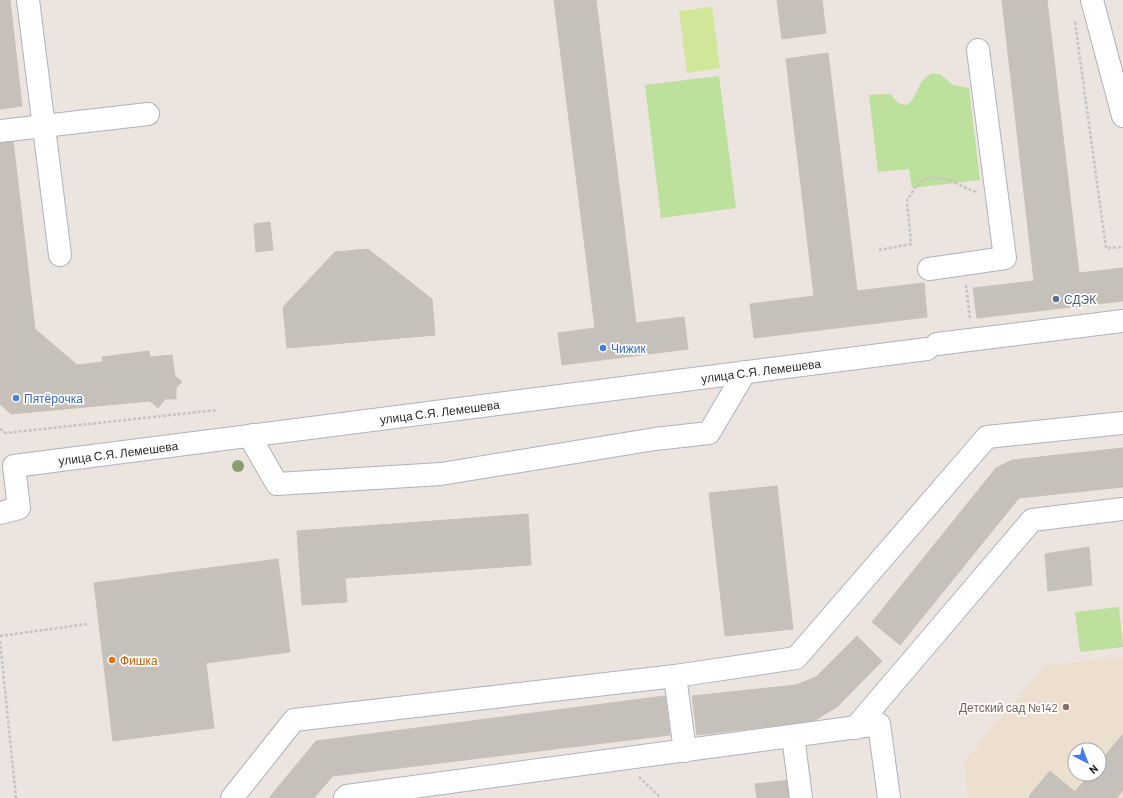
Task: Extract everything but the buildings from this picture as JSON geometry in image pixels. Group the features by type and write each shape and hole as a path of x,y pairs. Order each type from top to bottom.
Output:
{"street":[{"path":"28,0 60,255"},
{"path":"1092,0 1123,116"},
{"path":"929,269 1005,258 978,50"},
{"path":"0,131 148,114"},
{"name":"улица С.Я. Лемешева","path":"0,513 19,508 14,466 745,372 1123,321"},
{"path":"253,435 254,444 277,484 441,474 655,439 709,433 745,372"},
{"path":"232,798 294,720 675,676 796,658 987,437 1123,423"},
{"path":"855,728 1032,520 1123,509"},
{"path":"675,676 685,751"},
{"path":"345,798 347,796 879,724 889,798"},
{"path":"793,736 801,798"}],"path":[{"path":"1074,16 1106,248 1123,247"},
{"path":"878,250 911,244 907,200 920,183 933,177 948,179 997,199"},
{"path":"963,264 971,326"},
{"path":"0,429 6,433 217,410"},
{"path":"0,636 87,624"},
{"path":"0,641 16,798"}],"shaded area":[{"name":"Детский сад №142","path":"1123,657 1123,798 968,798 964,761 1046,665"}],"green space":[{"path":"712,7 720,68 687,73 679,11"},
{"path":"933,73 941,75 953,85 969,88 980,180 912,188 909,169 878,172 869,95 891,94 898,102 907,105 914,97 924,80"},
{"path":"719,76 736,208 661,218 645,85"},
{"path":"1119,607 1123,647 1080,652 1075,612"}],"place":[{"name":"СДЭК","path":"1056,299"},
{"name":"Чижик","path":"603,348"},
{"name":"Пятёрочка","path":"16,398"},
{"name":"Фишка","path":"112,660"},
{"name":"Детский сад №142","path":"1066,707"}]}
